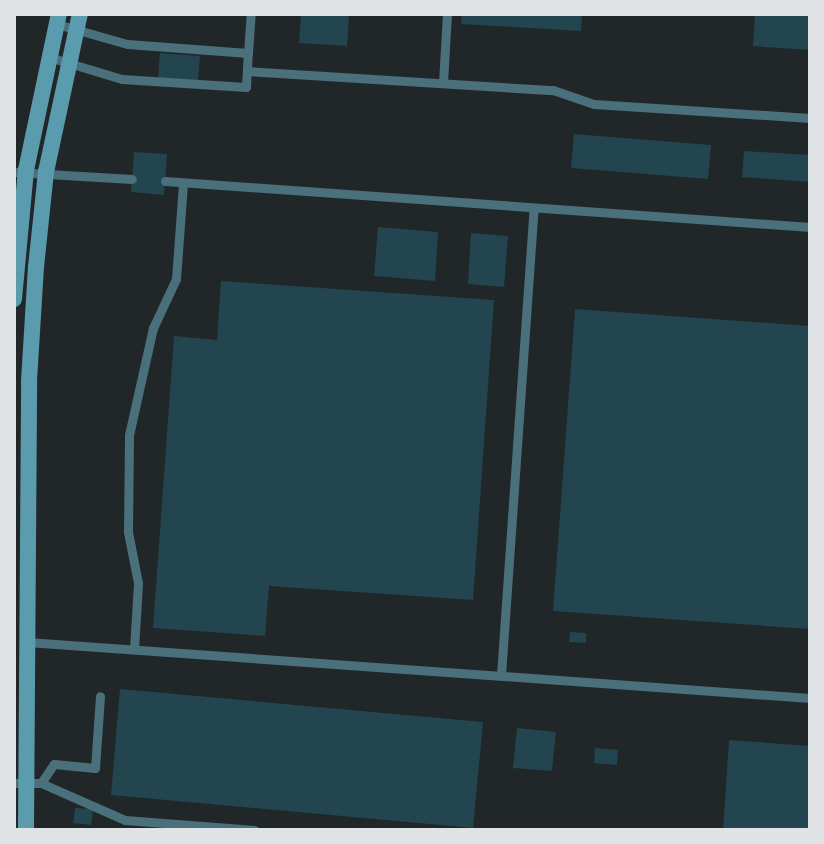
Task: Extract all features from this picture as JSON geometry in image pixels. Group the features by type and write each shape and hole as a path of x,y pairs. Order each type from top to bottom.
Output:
{"main road":[{"path":"14,299 20,171 58,19"},
{"path":"26,830 29,381 46,172 67,62 78,22"}],"lane":[{"path":"48,57 122,79 246,87 251,14"},
{"path":"443,83 447,14"},
{"path":"58,19 78,22 127,44 248,53"},
{"path":"247,71 553,90 594,104 810,118"},
{"path":"20,171 132,179"},
{"path":"165,181 810,227"},
{"path":"134,649 138,583 128,532 129,435 153,328 176,279 183,183"},
{"path":"501,675 534,208"},
{"path":"27,642 810,698"},
{"path":"27,783 54,764 95,768 100,696"},
{"path":"27,783 125,820 255,830"}],"building":[{"path":"301,14 349,14 347,46 299,43"},
{"path":"462,14 582,14 581,31 461,24"},
{"path":"755,14 810,14 810,50 753,46"},
{"path":"160,53 200,56 198,81 158,78"},
{"path":"574,134 711,145 708,179 571,168"},
{"path":"744,151 810,155 810,182 742,177"},
{"path":"134,152 167,154 164,195 131,192"},
{"path":"378,227 438,232 435,281 374,276"},
{"path":"471,233 508,236 504,287 468,284"},
{"path":"221,281 494,300 473,600 269,586 265,636 153,628 174,336 217,340"},
{"path":"575,309 810,326 810,629 553,611"},
{"path":"570,632 586,633 586,643 569,642"},
{"path":"120,689 483,722 473,828 111,795"},
{"path":"517,728 556,732 552,771 513,768"},
{"path":"729,740 810,746 810,830 723,830"},
{"path":"595,748 618,750 617,765 594,763"},
{"path":"75,808 93,809 91,825 73,823"}]}
